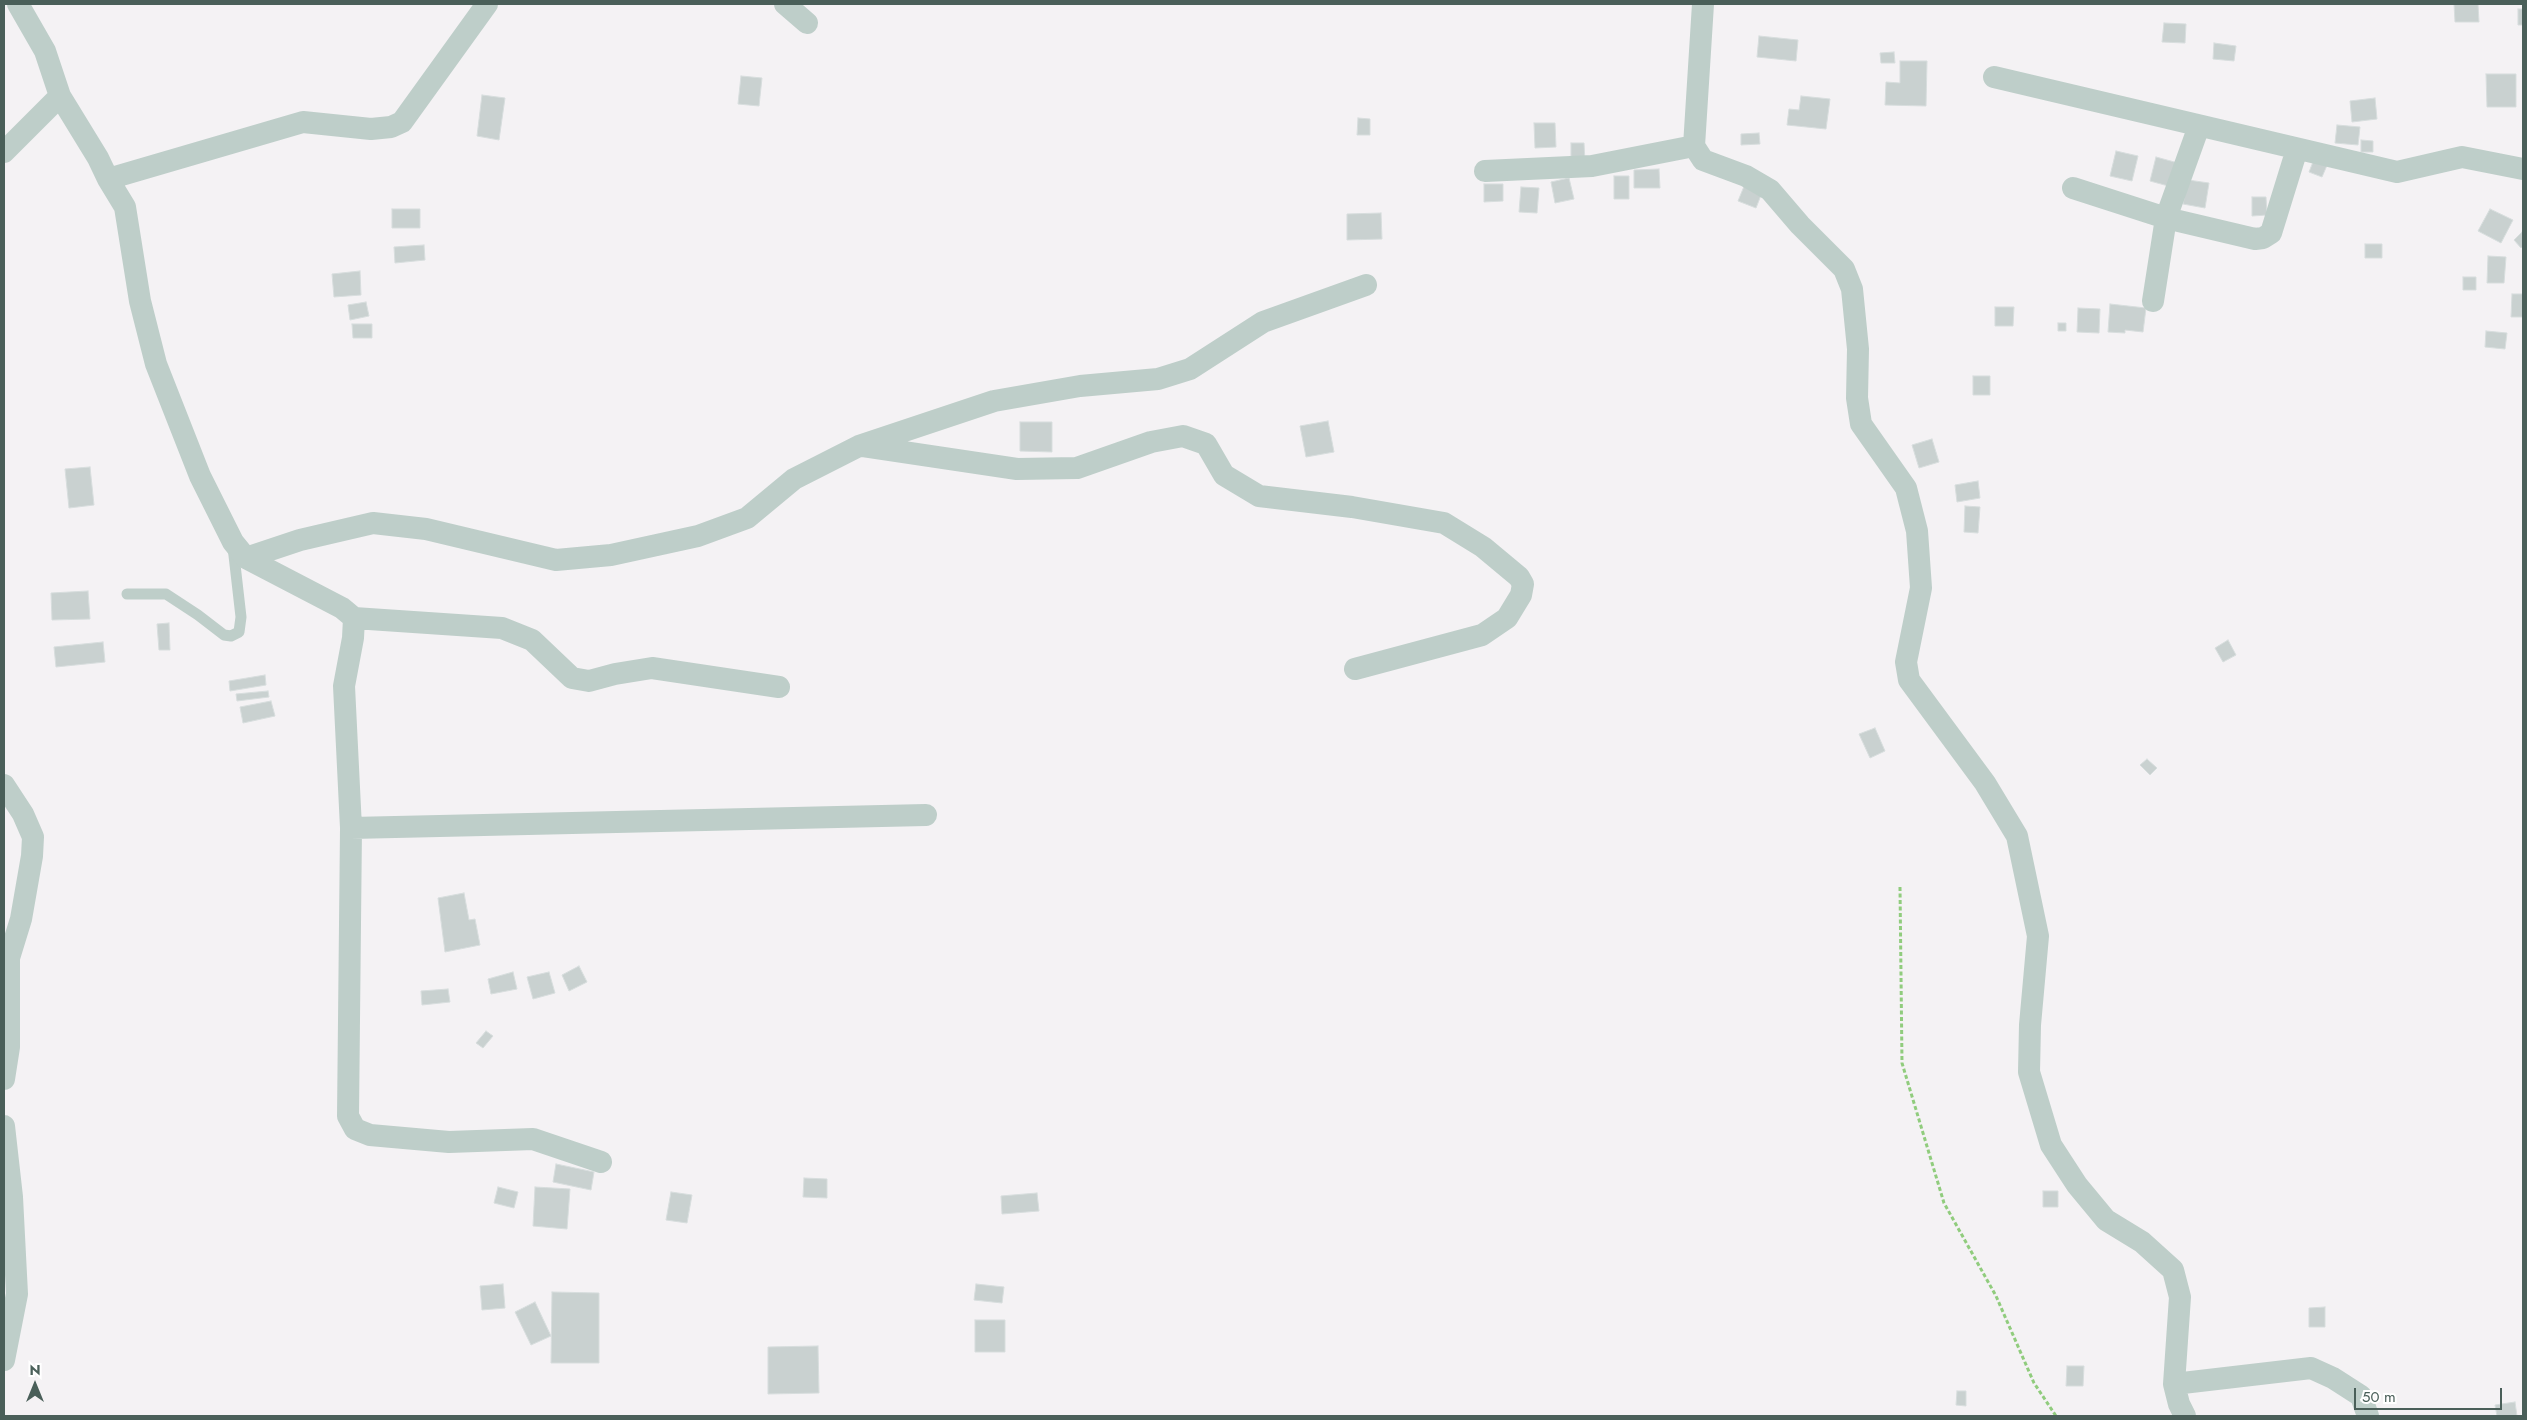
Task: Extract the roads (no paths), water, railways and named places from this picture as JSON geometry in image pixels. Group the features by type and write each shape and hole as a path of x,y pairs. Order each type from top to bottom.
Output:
{"street":[{"path":"18,4 45,51 60,96 125,207 140,301 156,364 200,476 239,550 342,608 354,618 502,628 532,640 572,678 589,681 615,674 652,668 778,687"},
{"path":"108,179 303,122 371,129 391,127 402,122 487,4"},
{"path":"785,4 808,23"},
{"path":"1703,4 1694,146 1703,160 1746,176 1770,190 1800,225 1844,269 1852,289 1858,349 1857,398 1861,424 1906,488 1917,531 1921,588 1906,662 1909,680 1985,783 2017,836 2038,936 2028,1072 2051,1145 2077,1185 2106,1220 2142,1242 2173,1270 2180,1297 2174,1384 2179,1404 2185,1416"},
{"path":"1994,77 2397,172 2462,157 2523,169"},
{"path":"4,152 60,96"},
{"path":"2153,301 2166,218 2199,126"},
{"path":"1485,171 1592,166 1694,146"},
{"path":"2073,188 2166,218 2255,239 2263,238 2271,233 2297,149"},
{"path":"239,550 300,540 373,523 426,529 556,560 611,555 698,536 747,518 794,479 859,446 994,401 1080,386 1158,380 1190,369 1263,322 1366,285"},
{"path":"859,446 1017,469 1077,468 1151,442 1183,436 1206,444 1224,475 1259,496 1352,506 1444,523 1483,548 1519,577 1523,584 1521,595 1507,618 1482,634 1354,669"},
{"path":"354,618 353,638 344,686 351,828 348,1116 355,1129 370,1135 449,1142 533,1138 601,1162"},
{"path":"4,785 23,814 33,837 32,856 21,919 9,958 9,1047 4,1079"},
{"path":"351,828 926,815"},
{"path":"4,1126 17,1294 4,1360"},
{"path":"2174,1384 2311,1368 2334,1378 2361,1396 2368,1416"}],"lane":[{"path":"127,594 166,594 224,635 231,636 239,632 241,617 239,550"}]}
